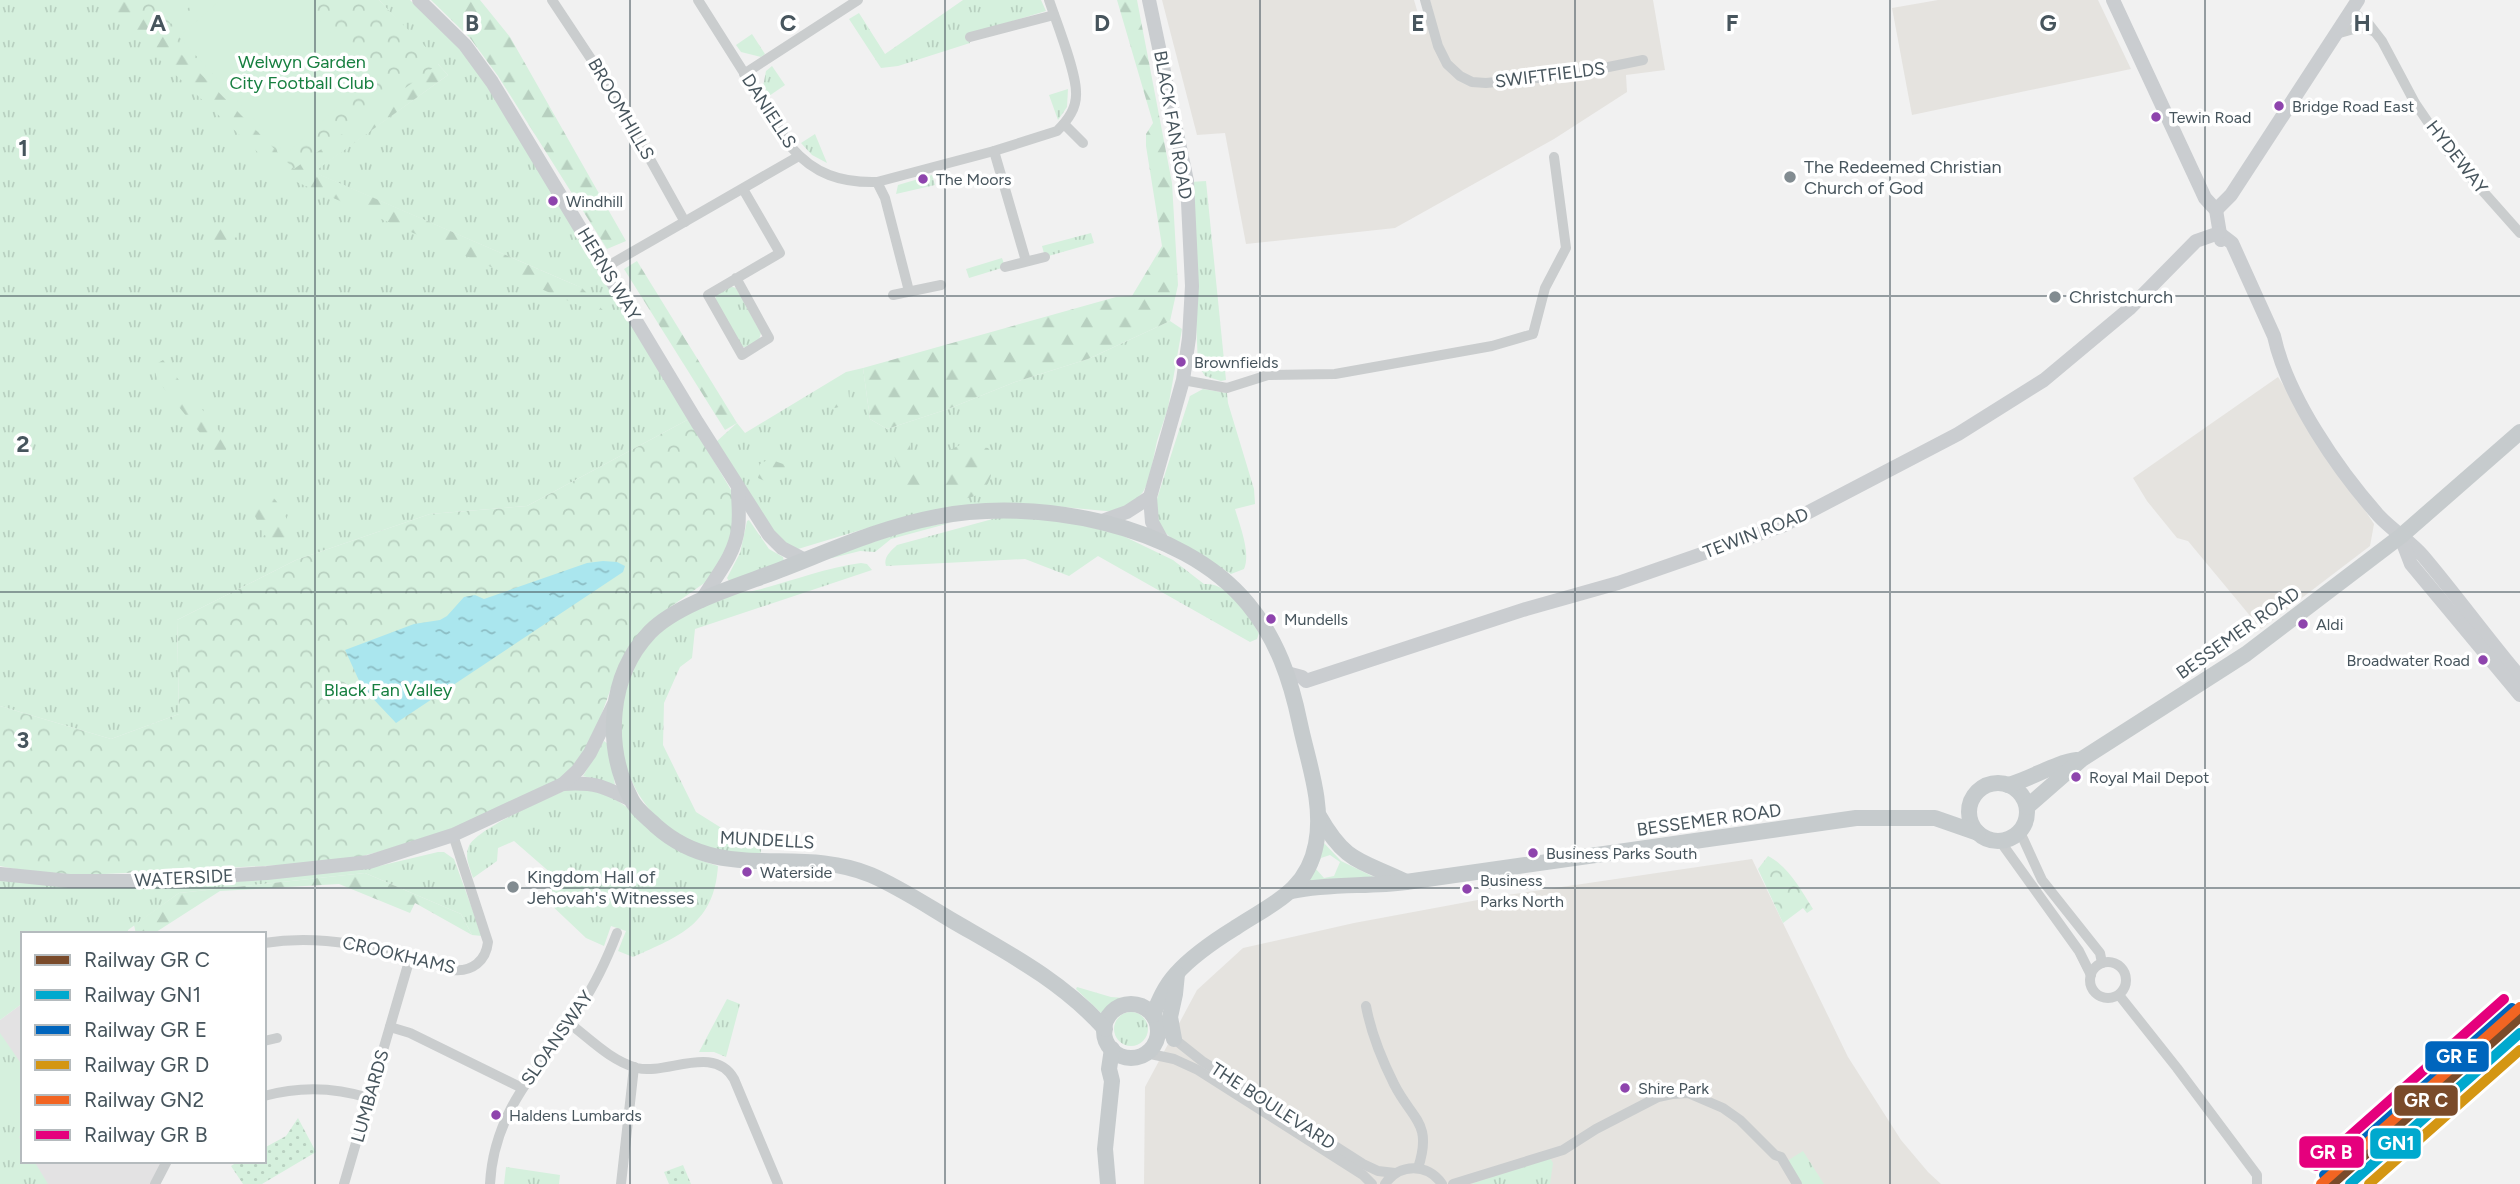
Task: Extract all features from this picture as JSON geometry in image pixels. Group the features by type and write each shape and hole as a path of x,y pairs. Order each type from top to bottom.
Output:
{"main road":[{"path":"2401,536 2520,432"},
{"name":"MUNDELLS","path":"1105,1029 1085,1007 1046,976 869,874 813,862 719,859 675,842 631,800 614,745 616,700 625,669 649,633 671,616 701,601 806,560 896,527 967,512 1031,510 1102,521 1164,544 1218,576 1241,596 1270,638 1287,673 1319,816 1315,850 1307,869 1292,891 1279,902 1215,941 1177,974 1166,987 1155,1021"},
{"name":"BESSEMER ROAD","path":"2027,807 2082,759 2246,654 2401,536"},
{"path":"2008,785 2018,791 2027,807 2027,819 2020,832 2007,841 1988,839 1978,833 1971,821 1970,806 1979,791 1987,786 2008,785 2026,780 2068,761 2082,759"},
{"name":"BESSEMER ROAD","path":"1292,891 1406,883 1856,818 1935,818 1970,806"},
{"path":"1319,816 1346,854 1406,883"},
{"name":"BESSEMER ROAD","path":"1935,818 1978,833"},
{"path":"1174,1039 1170,1017 1177,974"},
{"path":"1112,1080 1156,1042 1155,1021 1138,1005 1123,1005 1107,1018 1107,1043 1124,1056 1140,1055"},
{"path":"1108,1184 1105,1149 1112,1080 1109,1069 1112,1048"}],"street":[{"name":"HERNS WAY","path":"419,0 465,45 492,82 738,489 775,543 806,560"},
{"name":"BROOMHILLS","path":"552,0 611,89 685,222"},
{"name":"DANIELLS","path":"698,0 799,156 813,168 837,179 877,182 994,151 1057,131 1064,124"},
{"path":"744,74 858,0"},
{"path":"1049,0 1076,92 1073,110 1064,124 1083,143"},
{"name":"BLACK FAN ROAD","path":"1149,0 1187,181 1192,286 1183,380 1150,497 1152,522 1164,544"},
{"name":"SWIFTFIELDS","path":"1425,0 1438,47 1447,64 1460,76 1472,82 1569,75 1643,60"},
{"path":"2113,0 2205,198 2216,210 2219,233 2232,243 2311,421 2336,461 2380,516 2421,554 2520,677"},
{"path":"2216,210 2231,195 2354,6"},
{"name":"HYDEWAY","path":"2354,6 2388,52 2415,103 2449,153 2520,233"},
{"path":"970,37 1054,15"},
{"path":"2336,34 2361,27 2373,31"},
{"path":"994,151 1026,261"},
{"path":"606,267 799,156"},
{"path":"1183,380 1227,388 1268,375 1335,374 1492,346 1533,334 1545,288 1566,248 1554,157"},
{"path":"877,182 886,198 909,291"},
{"path":"736,278 769,338 743,355 708,295 736,278 780,253 743,189"},
{"name":"TEWIN ROAD","path":"1306,681 1526,609 1618,583 1782,526 1958,434 2044,380 2129,309 2196,241 2219,233"},
{"path":"1005,267 1045,257"},
{"path":"893,295 940,285"},
{"name":"HERNS WAY","path":"701,601 731,555 737,538 738,489"},
{"path":"1102,521 1127,512 1150,497"},
{"path":"2401,536 2410,564 2520,695"},
{"path":"1287,673 1306,681 1295,701"},
{"name":"WATERSIDE","path":"0,874 69,881 137,881 267,873 369,862 453,835 563,784 578,770 590,753 616,700"},
{"name":"WATERSIDE","path":"563,784 603,786 631,800"},
{"path":"2020,832 2042,880 2100,953 2102,963"},
{"name":"CROOKHAMS","path":"266,943 336,940 460,971 478,963 486,953 488,942 453,835"},
{"path":"2000,841 2079,951 2091,975"},
{"name":"SLOANSWAY","path":"490,1184 500,1134 512,1104 599,976 617,933"},
{"path":"390,1027 410,958"},
{"path":"2102,963 2113,963 2122,970 2126,981 2119,995 2107,998 2094,992 2090,984 2091,975 2102,963"},
{"path":"2119,995 2249,1164 2257,1175 2258,1184"},
{"path":"1366,1006 1369,1022 1394,1083 1419,1120 1424,1150 1418,1168"},
{"name":"THE BOULEVARD","path":"1155,1021 1202,1061 1363,1164 1378,1171 1395,1173"},
{"path":"569,1023 614,1058 634,1067 654,1069 702,1062 725,1069 734,1079 778,1184"},
{"name":"LUMBARDS","path":"344,1184 390,1027 410,1033 522,1088"},
{"path":"266,1041 277,1038"},
{"name":"THE BOULEVARD","path":"1140,1055 1174,1059 1198,1070 1363,1175 1371,1184"},
{"path":"621,1184 634,1067"},
{"path":"266,1096 304,1089 323,1089 342,1090 369,1098"},
{"path":"1453,1184 1563,1150 1596,1129 1658,1097 1688,1093 1723,1108 1740,1120 1775,1155 1781,1157 1797,1184"},
{"path":"155,1184 166,1163"},
{"path":"1385,1184 1403,1169 1418,1168 1432,1172 1442,1184"}],"shaded area":[{"path":"1162,0 1414,0 1419,17 1433,11 1430,0 1653,0 1665,70 1626,75 1627,92 1554,139 1395,228 1246,244 1225,133 1197,135"},
{"path":"1938,0 2098,0 2131,69 1912,115 1892,8"},
{"path":"2278,377 2374,524 2370,546 2261,629 2188,541 2177,538 2147,501 2133,478"},
{"name":"Shire Park","path":"1752,859 1848,1057 1901,1140 1941,1184 1144,1184 1145,1087 1197,990 1243,948 1354,923 1494,897"},
{"path":"21,1004 21,1163 161,1163 155,1184 0,1184 0,1020"}],"green space":[{"path":"0,0 98,0 288,174 582,288 313,172 448,75 379,0 410,0 461,50 489,88 689,419 527,506 430,514 296,560 177,620 179,714 111,739 0,706"},
{"name":"Welwyn Garden City Football Club","path":"96,0 379,0 448,75 314,172 582,288 612,320 283,176"},
{"name":"Welwyn Garden City Football Club","path":"128,0 378,0 441,62 294,169"},
{"path":"148,0 197,0 171,24"},
{"path":"220,0 301,0 371,77 286,154 179,37"},
{"path":"431,0 480,0 510,37 626,241 607,249 498,76 470,38"},
{"path":"963,0 1041,0 1046,11 967,35 970,43 898,66 881,68 849,19 859,13 885,54"},
{"path":"1117,0 1137,0 1172,183 1178,285 1170,321 1088,359 1015,382 948,409 887,429 870,419 863,368 1116,297 1132,296 1162,246 1146,146 1146,134 1153,123"},
{"path":"752,34 765,54 761,57 741,52 736,45"},
{"path":"772,66 785,85 769,96 763,87 766,71"},
{"path":"1068,89 1067,107 1058,120 1049,95"},
{"path":"815,134 827,163 812,155 801,143"},
{"path":"932,175 935,185 896,194 898,185"},
{"path":"1206,181 1226,380 1221,381 1205,376 1198,365 1190,182"},
{"path":"239,227 237,237 223,242 217,249 210,239 216,230"},
{"path":"1091,233 1094,243 1045,257 1042,246"},
{"path":"1002,258 1005,267 969,278 966,269"},
{"path":"637,261 737,423 725,430 624,269"},
{"path":"730,286 736,288 761,333 759,340 746,348 741,346 715,301 716,295"},
{"path":"1170,321 1182,329 1168,408 1157,441 1149,480 1136,500 1116,512 1031,504 987,504 897,519 798,549 781,543 716,442 737,423 745,433 846,372 863,368 870,419 887,429 948,409 1015,382 1088,359"},
{"path":"163,360 228,442 225,454 217,454 158,381 153,366"},
{"path":"840,380 848,387 849,398 846,405 835,408 828,404 825,392 827,386"},
{"path":"1203,389 1227,393 1254,489 1255,504 1235,509 1244,539 1246,563 1244,569 1231,574 1170,537 1160,528 1155,505 1190,396"},
{"name":"Black Fan Valley","path":"689,419 731,490 734,505 733,538 710,579 652,620 616,674 588,752 560,779 471,822 355,858 301,864 85,875 30,872 0,866 0,706 111,739 179,714 177,620 296,560 430,514 527,506"},
{"path":"909,442 912,456 919,464 928,496 916,504 897,495 901,475 892,450"},
{"path":"960,445 988,448 994,456 993,467 988,484 983,490 970,497 950,499 936,479 950,450"},
{"path":"769,459 786,465 783,479 769,483 758,478 760,464"},
{"path":"258,486 276,500 293,534 281,543 264,535 253,512 249,491"},
{"path":"1000,517 1052,518 1119,534 1173,560 1204,584 1221,588 1229,594 1259,633 1257,639 1250,642 1098,556 1069,576 1025,559 886,566 887,557 897,545"},
{"path":"749,520 769,549 783,557 784,561 729,581 727,578 740,553"},
{"path":"950,523 891,539 875,552 860,551 832,558 915,528"},
{"path":"861,563 867,564 872,570 695,629 692,658 680,667 664,703 663,745 696,812 731,834 762,844 760,856 707,849 678,836 643,800 634,786 623,755 619,714 631,676 642,654 673,622 711,602"},
{"path":"604,741 608,744 615,785 583,776"},
{"path":"575,787 605,793 632,811 682,852 718,866 710,902 692,925 666,942 633,957 618,951 626,931 611,926 604,946 586,938 547,901 554,882 553,875 514,841 498,848 497,861 473,878 467,854 475,839 518,812"},
{"path":"1324,843 1341,861 1376,878 1308,882","holes":["1330,855 1340,862 1334,876 1324,878 1316,869 1321,858"]},
{"path":"444,852 454,859 482,936 472,935 461,914 365,873 179,893 128,932 21,932 21,1004 0,1020 0,877 27,882 379,866"},
{"path":"1768,856 1788,872 1813,909 1807,913 1803,908 1783,923 1758,869"},
{"path":"365,873 461,914 472,935 415,903 410,913 339,884 220,891 156,932 136,932 134,925 179,893"},
{"path":"1077,987 1124,998 1115,1001 1101,1013"},
{"path":"727,999 740,1004 726,1057 714,1052 699,1052"},
{"path":"1131,1012 1143,1017 1148,1029 1143,1041 1131,1046 1119,1041 1114,1029 1119,1017"},
{"path":"0,1033 21,1062 21,1163 35,1163 48,1184 0,1184"},
{"path":"0,1054 21,1092 21,1111 0,1122"},
{"path":"298,1118 316,1152 262,1184 243,1184 231,1166 236,1163 266,1163 266,1147 286,1136"},
{"path":"1803,1151 1824,1184 1800,1184 1787,1161"},
{"path":"1550,1158 1553,1163 1550,1184 1471,1184"},
{"path":"683,1165 691,1184 669,1184 664,1172"},
{"path":"506,1167 560,1175 559,1184 504,1184"}],"water":[{"path":"617,562 625,566 623,572 396,723 362,687 345,650 414,624 440,620 464,597 475,595 484,599 587,563"}],"transit line":[{"path":"2316,1166 2504,999"},
{"path":"2324,1175 2512,1008"},
{"path":"2332,1184 2520,1017"},
{"path":"2369,1184 2520,1050"}],"rail line":[{"name":"GN2","path":"2321,1184 2520,1007"},
{"name":"GN1","path":"2350,1184 2520,1033"}],"place":[{"name":"Bridge Road East","path":"2279,106"},
{"name":"Tewin Road","path":"2156,117"},
{"name":"The Redeemed Christian Church of God","path":"1790,177"},
{"name":"The Moors","path":"923,179"},
{"name":"Windhill","path":"553,201"},
{"name":"Christchurch","path":"2055,297"},
{"name":"Brownfields","path":"1181,362"},
{"name":"Mundells","path":"1271,619"},
{"name":"Aldi","path":"2303,624"},
{"name":"Broadwater Road","path":"2483,660"},
{"name":"Royal Mail Depot","path":"2076,777"},
{"name":"Business Parks South","path":"1533,853"},
{"name":"Waterside","path":"747,872"},
{"name":"Kingdom Hall of Jehovah's Witnesses","path":"513,887"},
{"name":"Business Parks North","path":"1467,889"},
{"name":"Shire Park","path":"1625,1088"},
{"name":"Haldens Lumbards","path":"496,1115"}]}
